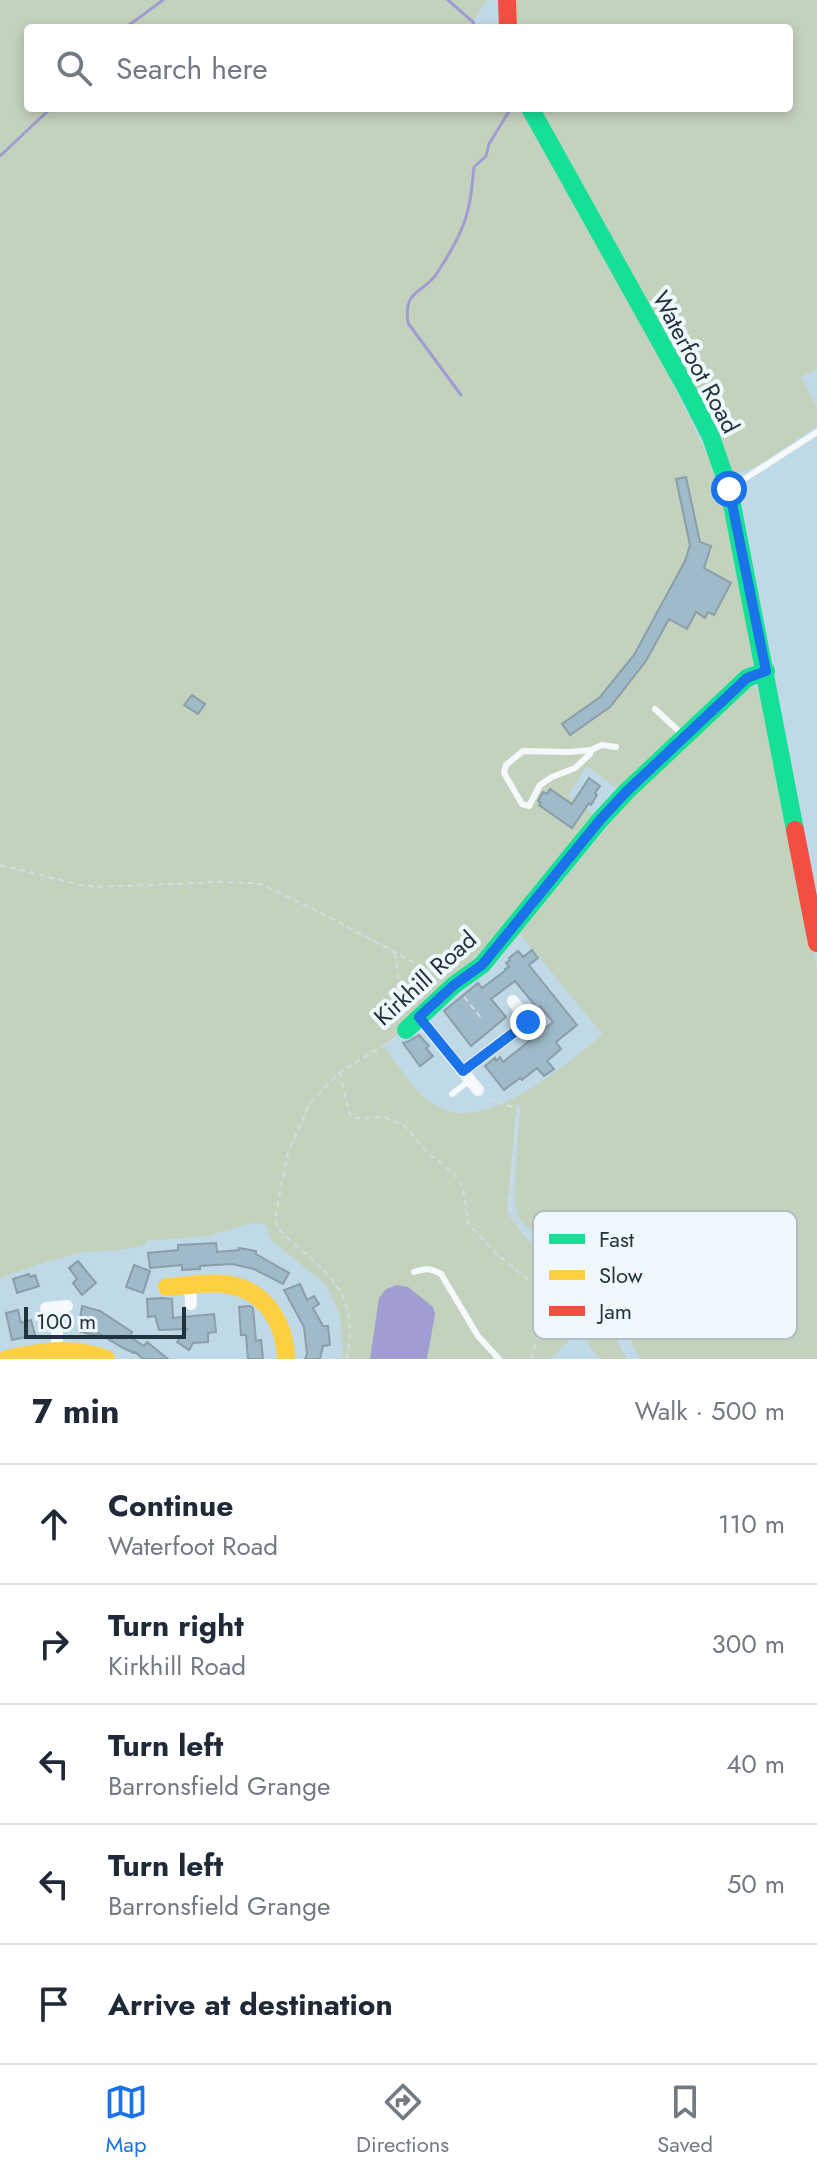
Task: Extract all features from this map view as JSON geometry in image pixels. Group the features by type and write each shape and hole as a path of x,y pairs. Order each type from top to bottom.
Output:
{"street":[{"path":"507,0 508,24"},
{"name":"Waterfoot Road","path":"532,112 685,386 711,437 729,489 817,943"},
{"name":"Kirkhill Road","path":"412,1024 454,985 482,965 627,791 747,678 766,671"},
{"path":"412,1024 470,1080 528,1022 513,1001"},
{"path":"167,1287 190,1295 225,1284 241,1287 257,1296 279,1320 285,1335 286,1359"},
{"path":"57,1307 57,1349"},
{"path":"7,1359 33,1351 57,1349 79,1350 106,1359"}],"lane":[{"path":"729,489 817,432"},
{"path":"655,709 685,737"},
{"path":"591,750 575,768 540,785 529,806 522,804 504,773 506,765 523,751 570,752 591,750 602,745 616,747"},
{"path":"452,1094 470,1080"},
{"path":"414,1272 423,1268 441,1274 478,1336 499,1359"}],"path":[{"path":"0,865 97,887 221,882 264,885 454,985 482,1019"},
{"path":"395,953 412,1024"},
{"name":"Kirkhill Road","path":"347,1359 349,1313 339,1287 321,1266 276,1228 275,1217 288,1152 310,1103 340,1072 383,1048 412,1024"},
{"path":"340,1072 349,1113 353,1118 384,1117 405,1126 426,1151 454,1174 463,1187 468,1222 472,1228 498,1255 533,1283"},
{"path":"470,1080 484,1096 518,1109 509,1204 514,1221 533,1241"},
{"path":"531,1359 538,1339"},
{"path":"619,1339 630,1359"}],"green space":[{"path":"0,0 487,0 473,24 24,24 24,112 523,112 666,369 709,459 730,525 760,658 619,790 587,766 568,796 597,817 463,987 383,1045 410,1083 430,1102 450,1112 473,1112 497,1106 521,1094 603,1035 520,934 497,955 520,933 631,798 745,689 752,686 758,688 763,693 817,969 817,1359 640,1359 629,1339 797,1339 797,1211 533,1211 533,1233 520,1220 514,1199 520,1106 517,1104 507,1212 533,1245 533,1339 570,1339 551,1359 342,1359 340,1316 326,1285 271,1240 265,1224 252,1223 208,1236 147,1241 145,1245 116,1251 83,1252 0,1278"},
{"path":"515,0 817,0 817,369 801,377 817,408 817,426 758,466 734,474 695,386 538,112 793,112 793,24 516,24"},
{"path":"585,1339 615,1339 627,1359 599,1359"}],"water":[{"path":"397,1285 408,1287 433,1307 435,1314 427,1359 370,1359 379,1298 386,1289"}],"building":[{"path":"686,477 700,542 711,546 704,568 731,583 714,615 708,612 705,618 696,612 687,629 669,619 646,661 610,707 570,735 562,724 600,697 634,655 685,561 690,545 676,479"},
{"path":"192,695 205,704 198,714 184,705"},
{"path":"589,778 600,786 595,793 597,795 572,828 539,805 543,792 547,794 550,789 572,804"},
{"path":"532,950 538,958 529,965 577,1025 556,1042 561,1049 547,1061 554,1069 544,1076 537,1068 504,1090 485,1066 495,1058 496,1061 500,1057 503,1062 553,1022 515,981 491,999 506,1017 471,1046 444,1011 478,983 482,988 506,970 509,958 518,951 523,957"},
{"path":"419,1035 433,1056 420,1066 403,1043"},
{"path":"216,1243 217,1252 239,1248 256,1251 256,1254 289,1273 283,1284 254,1269 232,1264 182,1270 182,1265 150,1268 148,1253 178,1250 178,1245"},
{"path":"78,1261 96,1283 82,1295 73,1283 77,1279 69,1268"},
{"path":"134,1265 150,1271 143,1293 126,1287"},
{"path":"29,1274 30,1277 35,1275 39,1286 17,1293 13,1279"},
{"path":"300,1284 307,1300 314,1296 319,1304 313,1308 323,1326 328,1326 330,1345 323,1346 320,1359 305,1359 304,1327 284,1290"},
{"path":"147,1299 172,1299 173,1318 214,1314 216,1332 208,1333 208,1342 193,1343 189,1350 177,1342 187,1329 159,1330 155,1316 148,1317"},
{"path":"82,1306 100,1311 132,1332 130,1337 144,1346 147,1342 168,1359 143,1359 98,1333 97,1336 78,1331"},
{"path":"239,1307 253,1308 256,1341 261,1340 263,1359 248,1359 246,1335 241,1335"},
{"path":"18,1310 21,1323 31,1320 35,1335 12,1340 6,1313"}],"waterway":[{"path":"130,24 163,0"},
{"path":"448,0 474,24"},
{"path":"0,156 47,112"},
{"path":"461,395 408,323 407,312 412,297 432,280 455,242 468,209 474,167 486,156 489,144 509,112"}],"traffic: fast":[{"path":"532,112 711,437 729,489 795,830"},
{"path":"406,1030 454,985 482,965 627,791 747,678 766,671"}],"traffic: slow":[{"path":"167,1287 224,1284 250,1292 270,1309 276,1320 282,1332 286,1359"},
{"path":"7,1359 57,1351 81,1352 106,1359"}],"traffic: jam":[{"path":"507,0 508,24"},
{"path":"795,830 817,943"}],"route":[{"path":"528,1022 463,1071 419,1017 482,965 627,791 747,678 766,671 729,489"}]}
